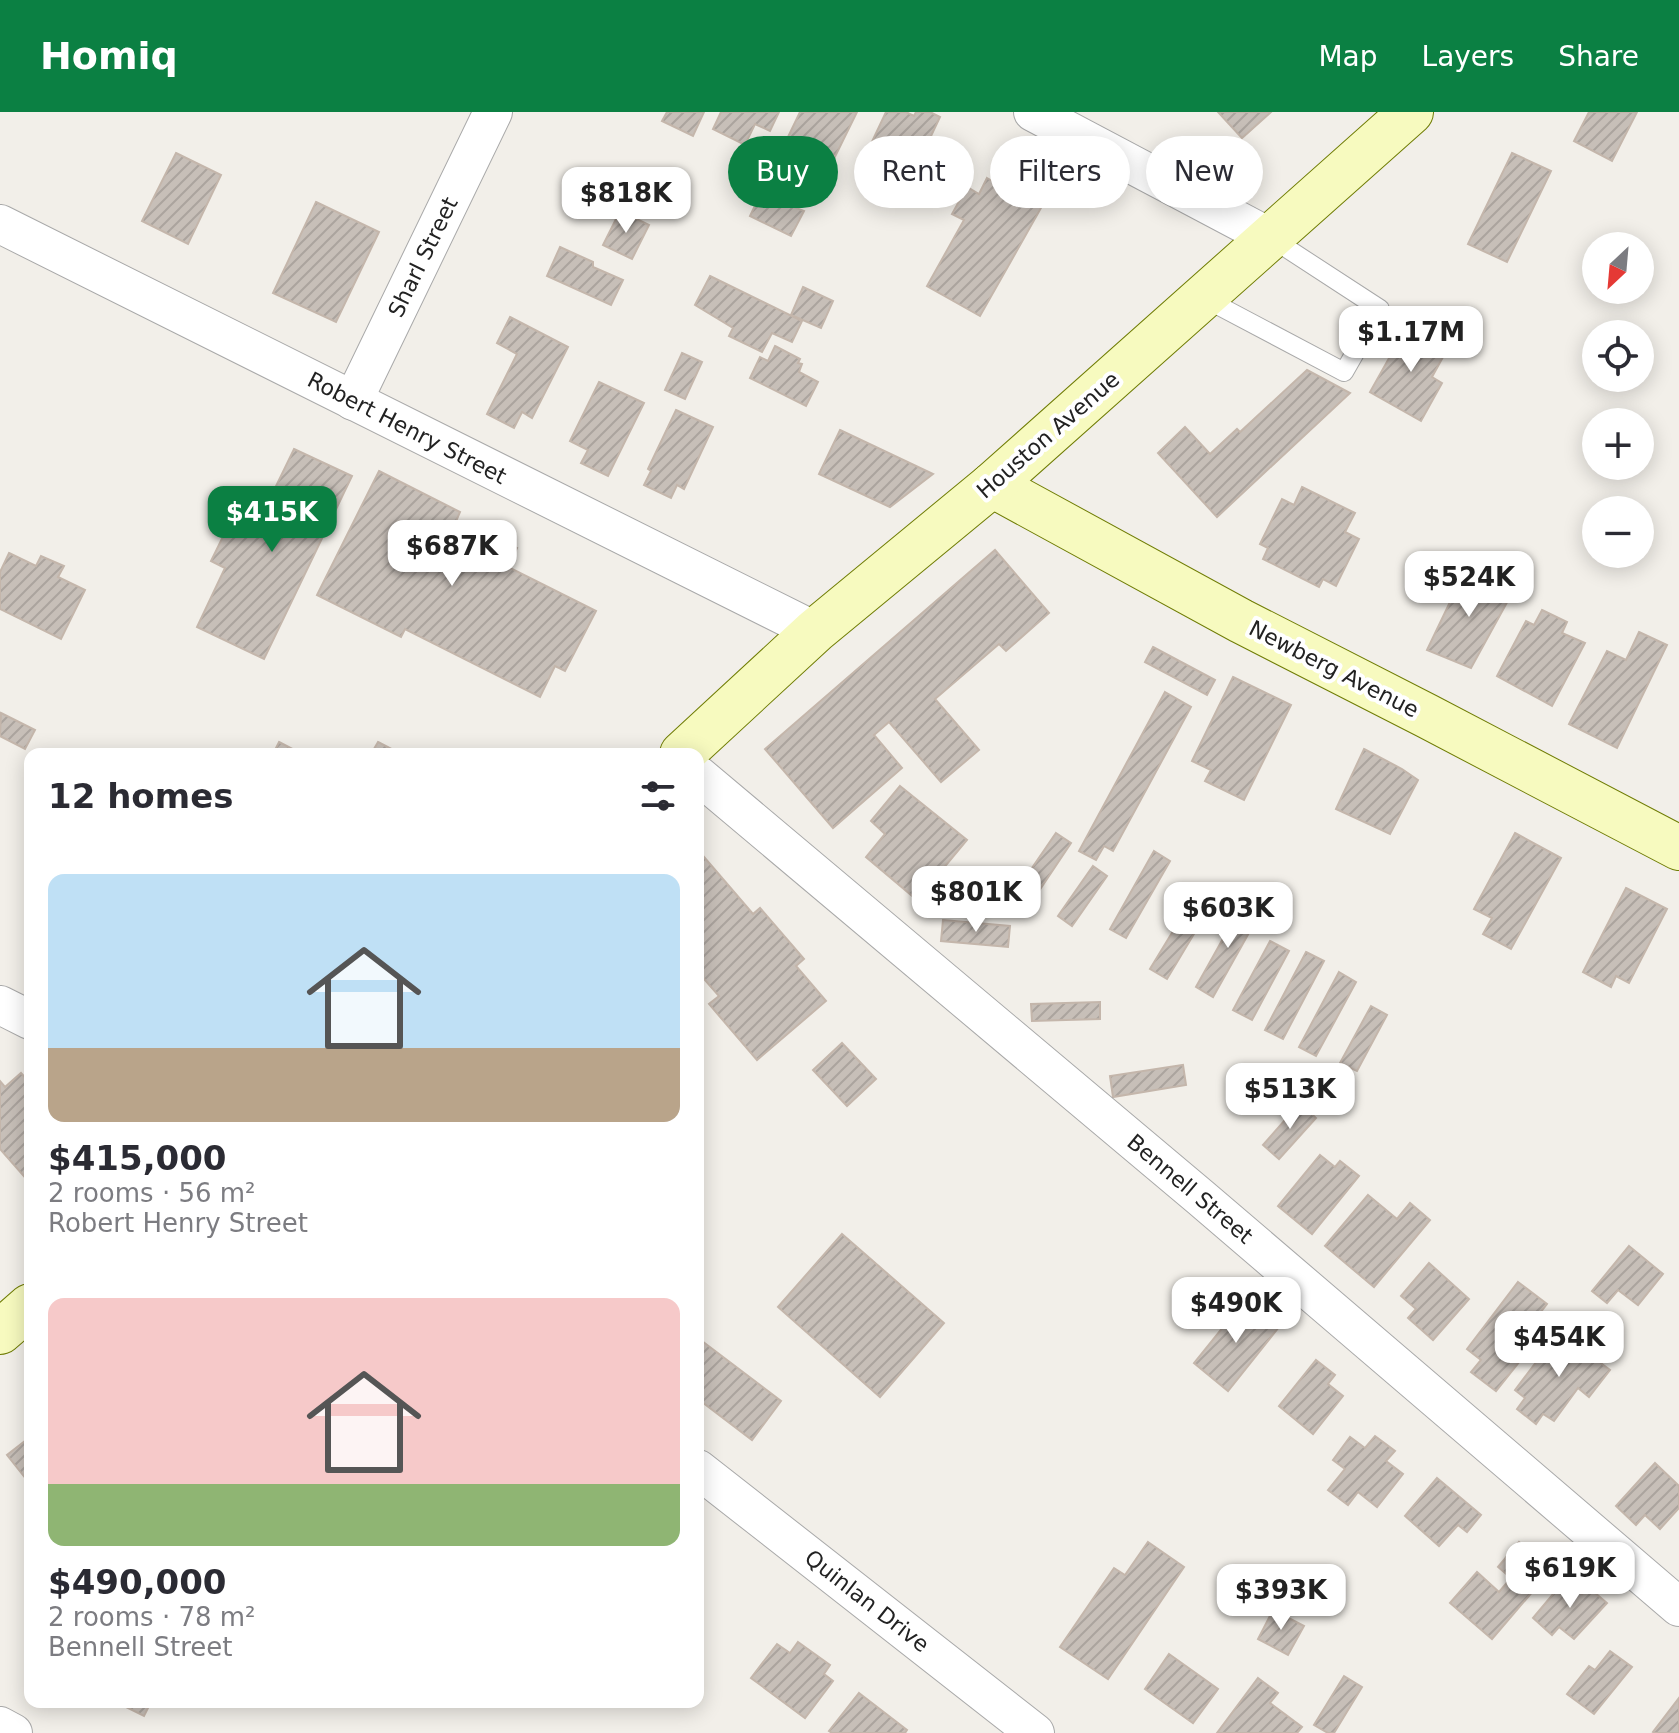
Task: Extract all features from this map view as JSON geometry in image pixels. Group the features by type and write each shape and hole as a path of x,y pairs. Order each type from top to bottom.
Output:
{"street":[{"name":"Sharl Street","path":"353,401 493,112"},
{"path":"1033,112 1271,238"},
{"name":"Houston Avenue","path":"688,748 815,631 992,485 1411,112"},
{"name":"Robert Henry Street","path":"0,224 815,631"},
{"name":"Newberg Avenue","path":"992,485 1227,614 1679,848"},
{"name":"Bennell Street","path":"704,780 1200,1197 1679,1607"},
{"path":"0,1005 24,1017"},
{"path":"0,1332 24,1311"},
{"name":"Quinlan Drive","path":"704,1474 1035,1733"},
{"path":"0,1726 13,1733"}],"lane":[{"path":"1204,298 1344,372 1380,309 1271,238"}],"building":[{"path":"667,112 704,112 693,136 662,121"},
{"path":"721,112 779,112 770,131 755,124 749,136 728,136 713,129"},
{"path":"800,112 857,112 838,151 838,136 788,136"},
{"path":"886,112 906,112 914,116 916,112 930,112 940,117 931,136 875,136"},
{"path":"1218,112 1271,112 1244,136 1240,136"},
{"path":"1589,112 1637,112 1612,161 1574,141"},
{"path":"176,153 221,175 188,244 142,221"},
{"path":"1512,153 1551,171 1507,262 1468,244"},
{"path":"987,178 990,180 990,208 1041,208 980,316 927,286 964,220 952,214 955,208 974,208 974,191 979,194"},
{"path":"316,202 379,232 336,322 273,293"},
{"path":"754,208 796,208 804,211 791,236 750,216"},
{"path":"620,211 649,225 632,259 603,245"},
{"path":"560,247 593,262 593,267 623,280 611,305 547,276"},
{"path":"710,276 802,321 792,342 772,333 762,352 729,336 733,328 695,305"},
{"path":"803,287 833,301 821,328 791,315"},
{"path":"510,317 568,347 532,418 522,412 514,428 487,414 517,354 497,343"},
{"path":"1407,326 1448,348 1432,377 1442,383 1421,421 1370,392"},
{"path":"775,346 800,359 799,372 818,382 806,406 750,378 760,357 768,361"},
{"path":"682,353 702,362 685,399 665,390"},
{"path":"1307,370 1350,393 1217,517 1158,453 1185,427 1210,454 1237,429 1240,432"},
{"path":"599,382 644,403 608,476 581,463 588,450 570,441"},
{"path":"676,410 713,427 684,489 677,485 671,498 644,485 651,471 648,469"},
{"path":"840,430 933,474 890,507 819,474"},
{"path":"294,449 352,476 264,659 197,627 225,568 211,561 239,504 262,515"},
{"path":"379,471 460,512 454,526 466,531 469,524 517,548 508,567 596,611 565,671 555,666 540,697 405,629 401,637 317,595"},
{"path":"1302,487 1355,513 1345,532 1359,539 1336,586 1323,579 1319,587 1263,559 1268,548 1260,544 1282,499 1294,505"},
{"path":"995,550 1049,613 1006,651 999,644 935,699 979,750 941,782 889,722 874,735 902,768 833,828 765,749"},
{"path":"9,553 36,566 41,556 64,566 58,577 85,590 61,639 0,609 0,572"},
{"path":"1482,571 1503,581 1498,591 1510,597 1471,668 1427,650 1463,575 1476,582"},
{"path":"1542,610 1567,622 1562,633 1585,643 1552,706 1497,676 1526,621 1534,625"},
{"path":"1639,632 1667,645 1617,748 1569,724 1607,651 1626,660"},
{"path":"1153,647 1215,680 1207,695 1145,662"},
{"path":"1233,677 1291,705 1244,800 1205,781 1211,770 1192,761"},
{"path":"1165,692 1191,707 1113,851 1104,846 1096,860 1079,851"},
{"path":"1,713 35,730 24,748 0,736"},
{"path":"279,742 290,748 276,748"},
{"path":"378,742 390,748 374,748"},
{"path":"1364,749 1418,780 1390,834 1336,809"},
{"path":"900,786 967,840 917,900 866,857 885,834 871,821"},
{"path":"1056,833 1071,843 1035,897 1019,887"},
{"path":"1515,833 1561,858 1511,949 1483,934 1492,918 1474,909"},
{"path":"1154,851 1170,861 1126,938 1110,929"},
{"path":"704,857 753,914 760,908 804,959 796,966 826,1001 757,1060 709,1004 719,996 704,979"},
{"path":"1093,866 1107,876 1072,926 1058,916"},
{"path":"1200,887 1216,897 1167,979 1150,969"},
{"path":"1626,888 1667,909 1629,983 1616,976 1611,987 1583,972"},
{"path":"1243,903 1260,913 1213,997 1196,987"},
{"path":"943,920 1010,926 1008,947 941,941"},
{"path":"1270,941 1289,951 1252,1020 1233,1010"},
{"path":"1306,952 1324,961 1283,1039 1265,1030"},
{"path":"1339,972 1356,982 1316,1056 1299,1047"},
{"path":"1100,1002 1100,1019 1032,1021 1031,1004"},
{"path":"1371,1006 1387,1015 1357,1071 1340,1063"},
{"path":"842,1043 876,1079 847,1106 813,1070"},
{"path":"1183,1065 1186,1085 1113,1097 1110,1076"},
{"path":"21,1073 24,1076 24,1176 0,1149 0,1081 5,1087"},
{"path":"1300,1103 1316,1118 1279,1159 1263,1145"},
{"path":"1320,1155 1335,1167 1340,1161 1359,1176 1312,1234 1278,1206"},
{"path":"1368,1195 1397,1219 1410,1203 1430,1220 1374,1287 1325,1246"},
{"path":"842,1234 944,1323 880,1397 778,1307"},
{"path":"1629,1246 1663,1274 1638,1305 1618,1290 1607,1303 1592,1291"},
{"path":"1429,1263 1469,1299 1433,1340 1408,1318 1416,1309 1401,1296"},
{"path":"1518,1282 1547,1304 1524,1334 1535,1342 1496,1391 1471,1372 1481,1360 1467,1349"},
{"path":"1245,1300 1279,1327 1228,1391 1194,1363"},
{"path":"1559,1332 1610,1370 1589,1397 1578,1388 1554,1421 1543,1414 1536,1424 1517,1409 1525,1398 1515,1390"},
{"path":"704,1343 781,1401 752,1440 704,1404"},
{"path":"1316,1360 1335,1375 1328,1384 1343,1396 1313,1434 1279,1406"},
{"path":"1375,1436 1395,1451 1386,1461 1403,1474 1377,1507 1358,1492 1348,1505 1328,1490 1345,1469 1333,1460 1350,1437 1365,1448"},
{"path":"24,1442 24,1476 7,1455"},
{"path":"1655,1463 1679,1486 1679,1508 1660,1529 1645,1515 1636,1525 1616,1506"},
{"path":"1437,1478 1481,1515 1467,1532 1458,1525 1439,1546 1405,1516"},
{"path":"1148,1542 1184,1567 1108,1679 1060,1647 1114,1568 1125,1575"},
{"path":"1519,1542 1552,1569 1492,1639 1450,1603 1477,1572 1499,1592 1511,1578 1498,1567"},
{"path":"1565,1580 1582,1594 1588,1587 1607,1603 1574,1639 1559,1627 1552,1635 1533,1618"},
{"path":"1273,1610 1304,1626 1288,1655 1258,1639"},
{"path":"798,1642 830,1665 824,1674 833,1681 805,1718 751,1678 777,1644 790,1653"},
{"path":"1610,1651 1632,1667 1594,1714 1567,1694 1589,1666 1595,1670"},
{"path":"1169,1654 1218,1689 1193,1723 1145,1689"},
{"path":"1344,1676 1362,1687 1334,1733 1328,1733 1314,1725"},
{"path":"1258,1678 1278,1693 1270,1703 1302,1727 1297,1733 1217,1733"},
{"path":"859,1693 907,1730 905,1733 829,1731"},
{"path":"1679,1698 1679,1733 1653,1732"},
{"path":"128,1708 148,1708 144,1716"}]}
